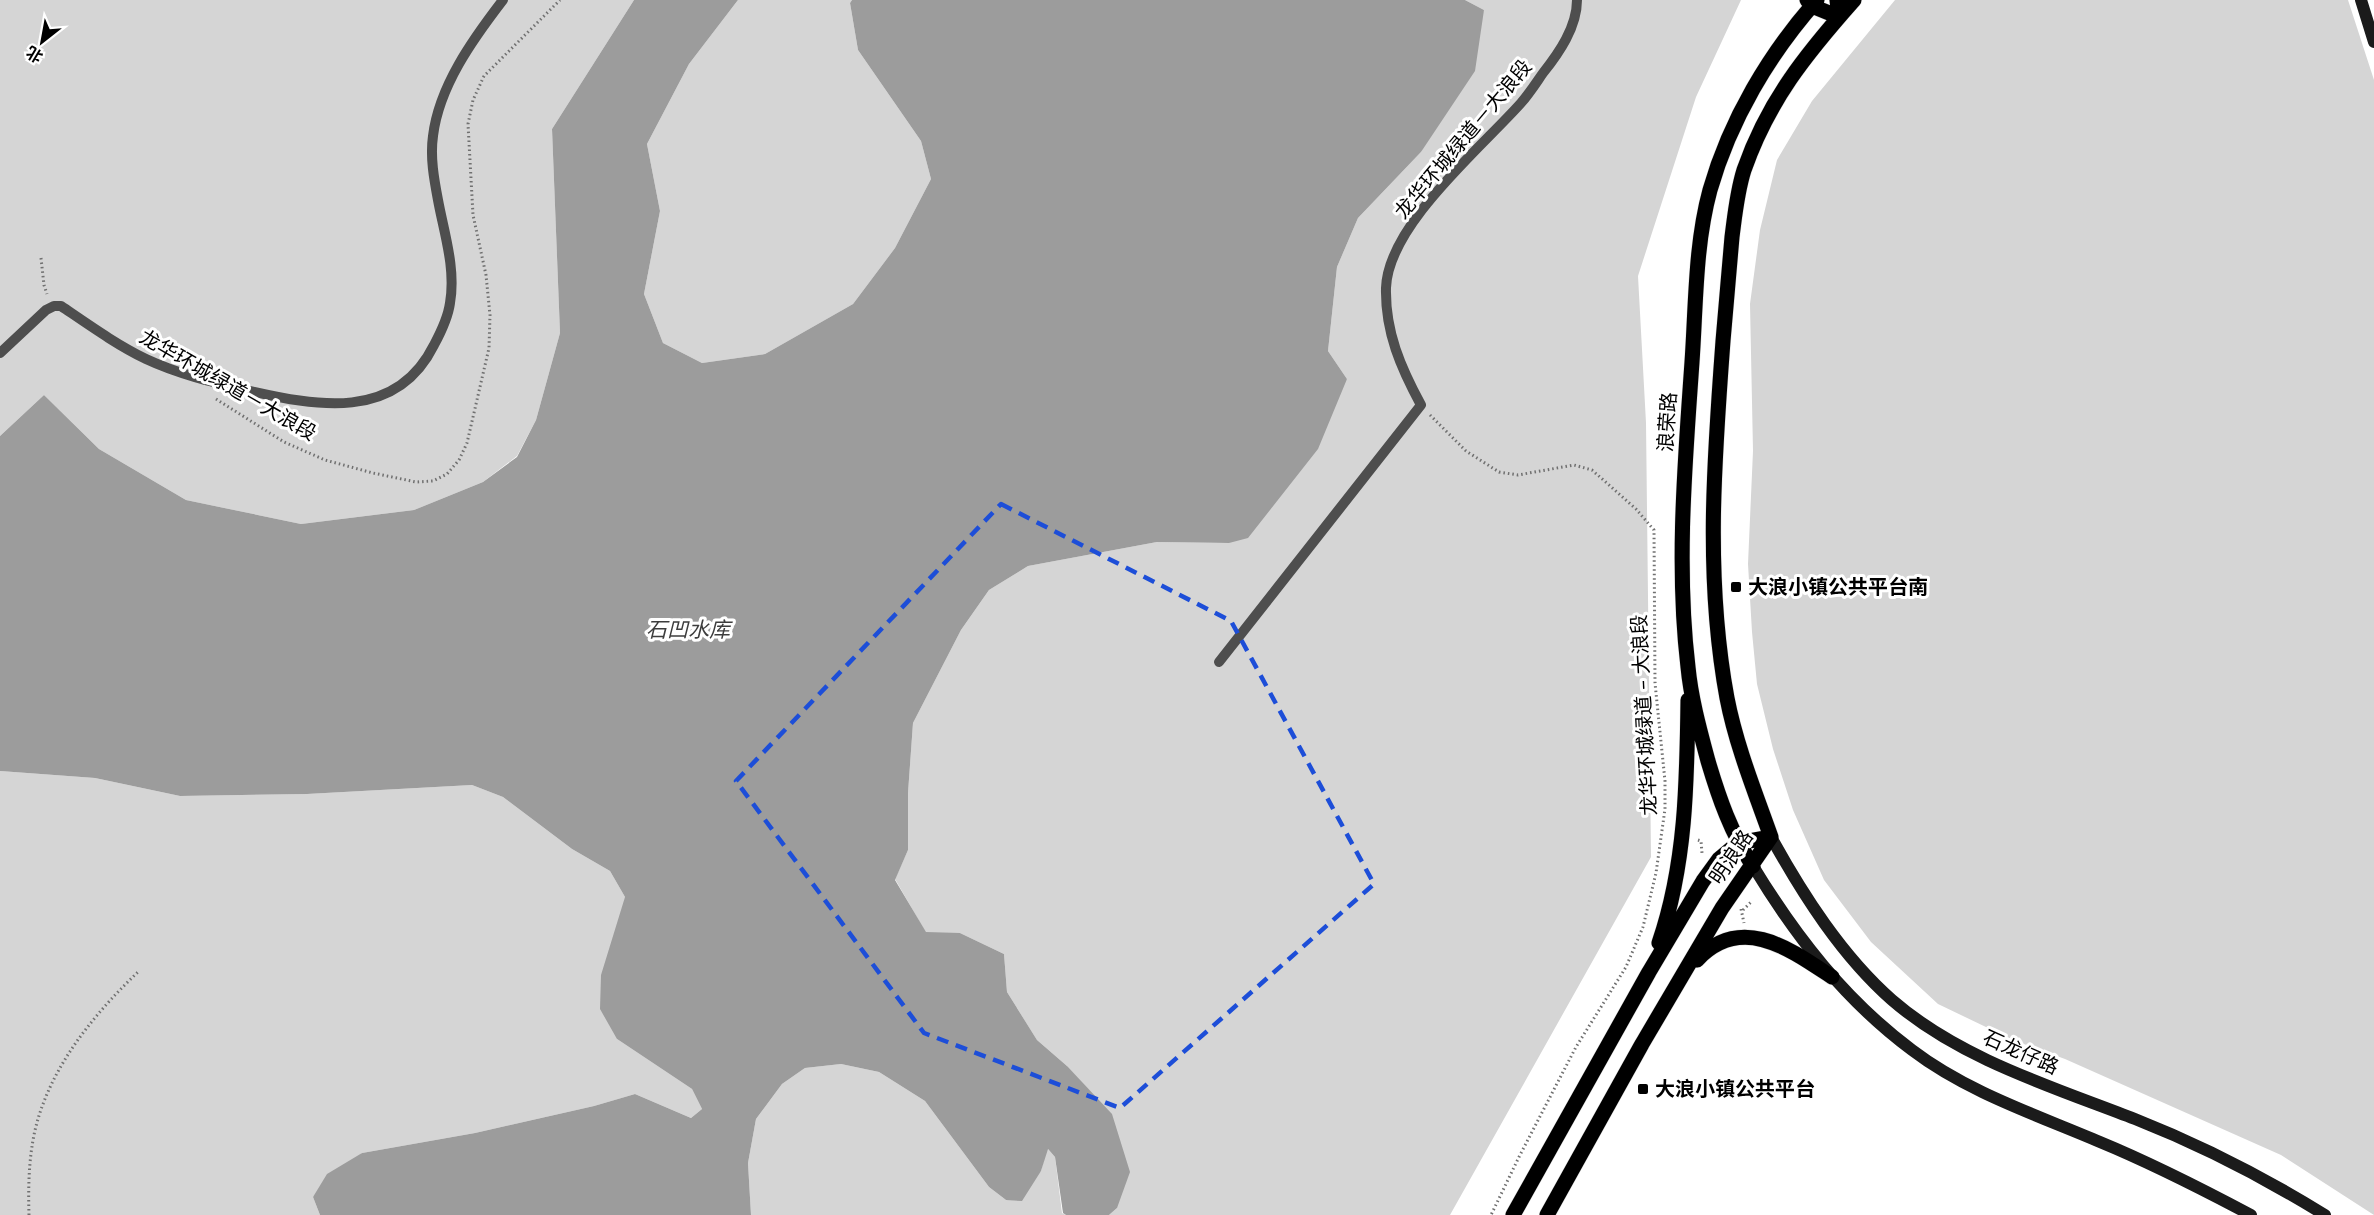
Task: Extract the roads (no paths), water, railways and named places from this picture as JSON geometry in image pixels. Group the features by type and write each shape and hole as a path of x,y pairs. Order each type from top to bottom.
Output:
{"main road":[{"path":"1837,0 1839,17"},
{"path":"1771,837 1728,700 1716,602 1712,549 1713,480 1725,310 1737,196 1753,147 1774,103 1820,37 1854,0"},
{"path":"2361,0 2374,42"},
{"path":"1812,2 1839,17"},
{"name":"浪荣路","path":"1753,866 1738,843 1717,791 1702,739 1688,670 1683,577 1685,471 1705,210 1718,166 1742,109 1812,2"},
{"path":"1649,972 1666,924 1682,831 1687,772 1688,670"},
{"name":"明浪路","path":"1513,1215 1649,972 1703,881 1719,859 1738,843 1771,837"},
{"name":"明浪路","path":"1552,1210 1722,908 1771,837"},
{"name":"石龙仔路","path":"1771,837 1800,885 1855,962 1893,1000 1923,1023 1968,1050 2027,1077 2138,1120 2205,1150 2279,1188 2325,1215"},
{"path":"1753,866 1781,912 1832,977 1868,1014 1913,1051 1973,1087 2104,1143 2251,1215"},
{"path":"1681,978 1704,952 1720,942 1736,938 1756,938 1778,944 1832,977"}],"lane":[{"name":"龙华环城绿道－大浪段","path":"0,353 46,310 54,306 62,306 135,353 174,372 293,401 340,405 380,397 410,381 422,367 442,330 450,305 453,283 433,178 433,137 438,113 458,65 503,0"},
{"name":"龙华环城绿道－大浪段","path":"1219,662 1421,405 1394,350 1387,310 1386,286 1400,243 1436,192 1522,101 1556,56 1568,34 1577,9 1576,0"}],"water":[{"name":"石凹水库","path":"634,0 738,0 689,64 647,144 660,211 644,294 663,343 702,363 765,354 853,304 895,248 931,179 921,141 858,50 850,3 852,0 1465,0 1484,10 1475,71 1421,152 1358,218 1337,267 1328,351 1347,379 1318,449 1248,538 1229,543 1157,542 1028,566 989,590 961,630 913,723 908,793 908,850 895,880 926,932 960,933 1004,954 1007,992 1037,1040 1067,1066 1112,1114 1130,1172 1117,1208 1109,1215 1066,1215 1063,1213 1055,1157 1048,1149 1041,1171 1022,1201 1006,1200 989,1187 925,1101 879,1072 841,1064 805,1068 782,1084 756,1119 748,1163 751,1215 320,1215 313,1197 327,1174 362,1153 475,1133 594,1106 635,1094 691,1118 702,1109 692,1089 617,1039 600,1009 601,975 625,897 610,871 572,849 503,797 472,785 307,794 180,796 95,778 0,771 0,436 44,395 99,449 186,500 301,524 414,510 483,482 517,457 536,420 560,333 552,129"}],"place":[{"name":"大浪小镇公共平台南","path":"1736,587"},
{"name":"大浪小镇公共平台","path":"1643,1089"}]}
